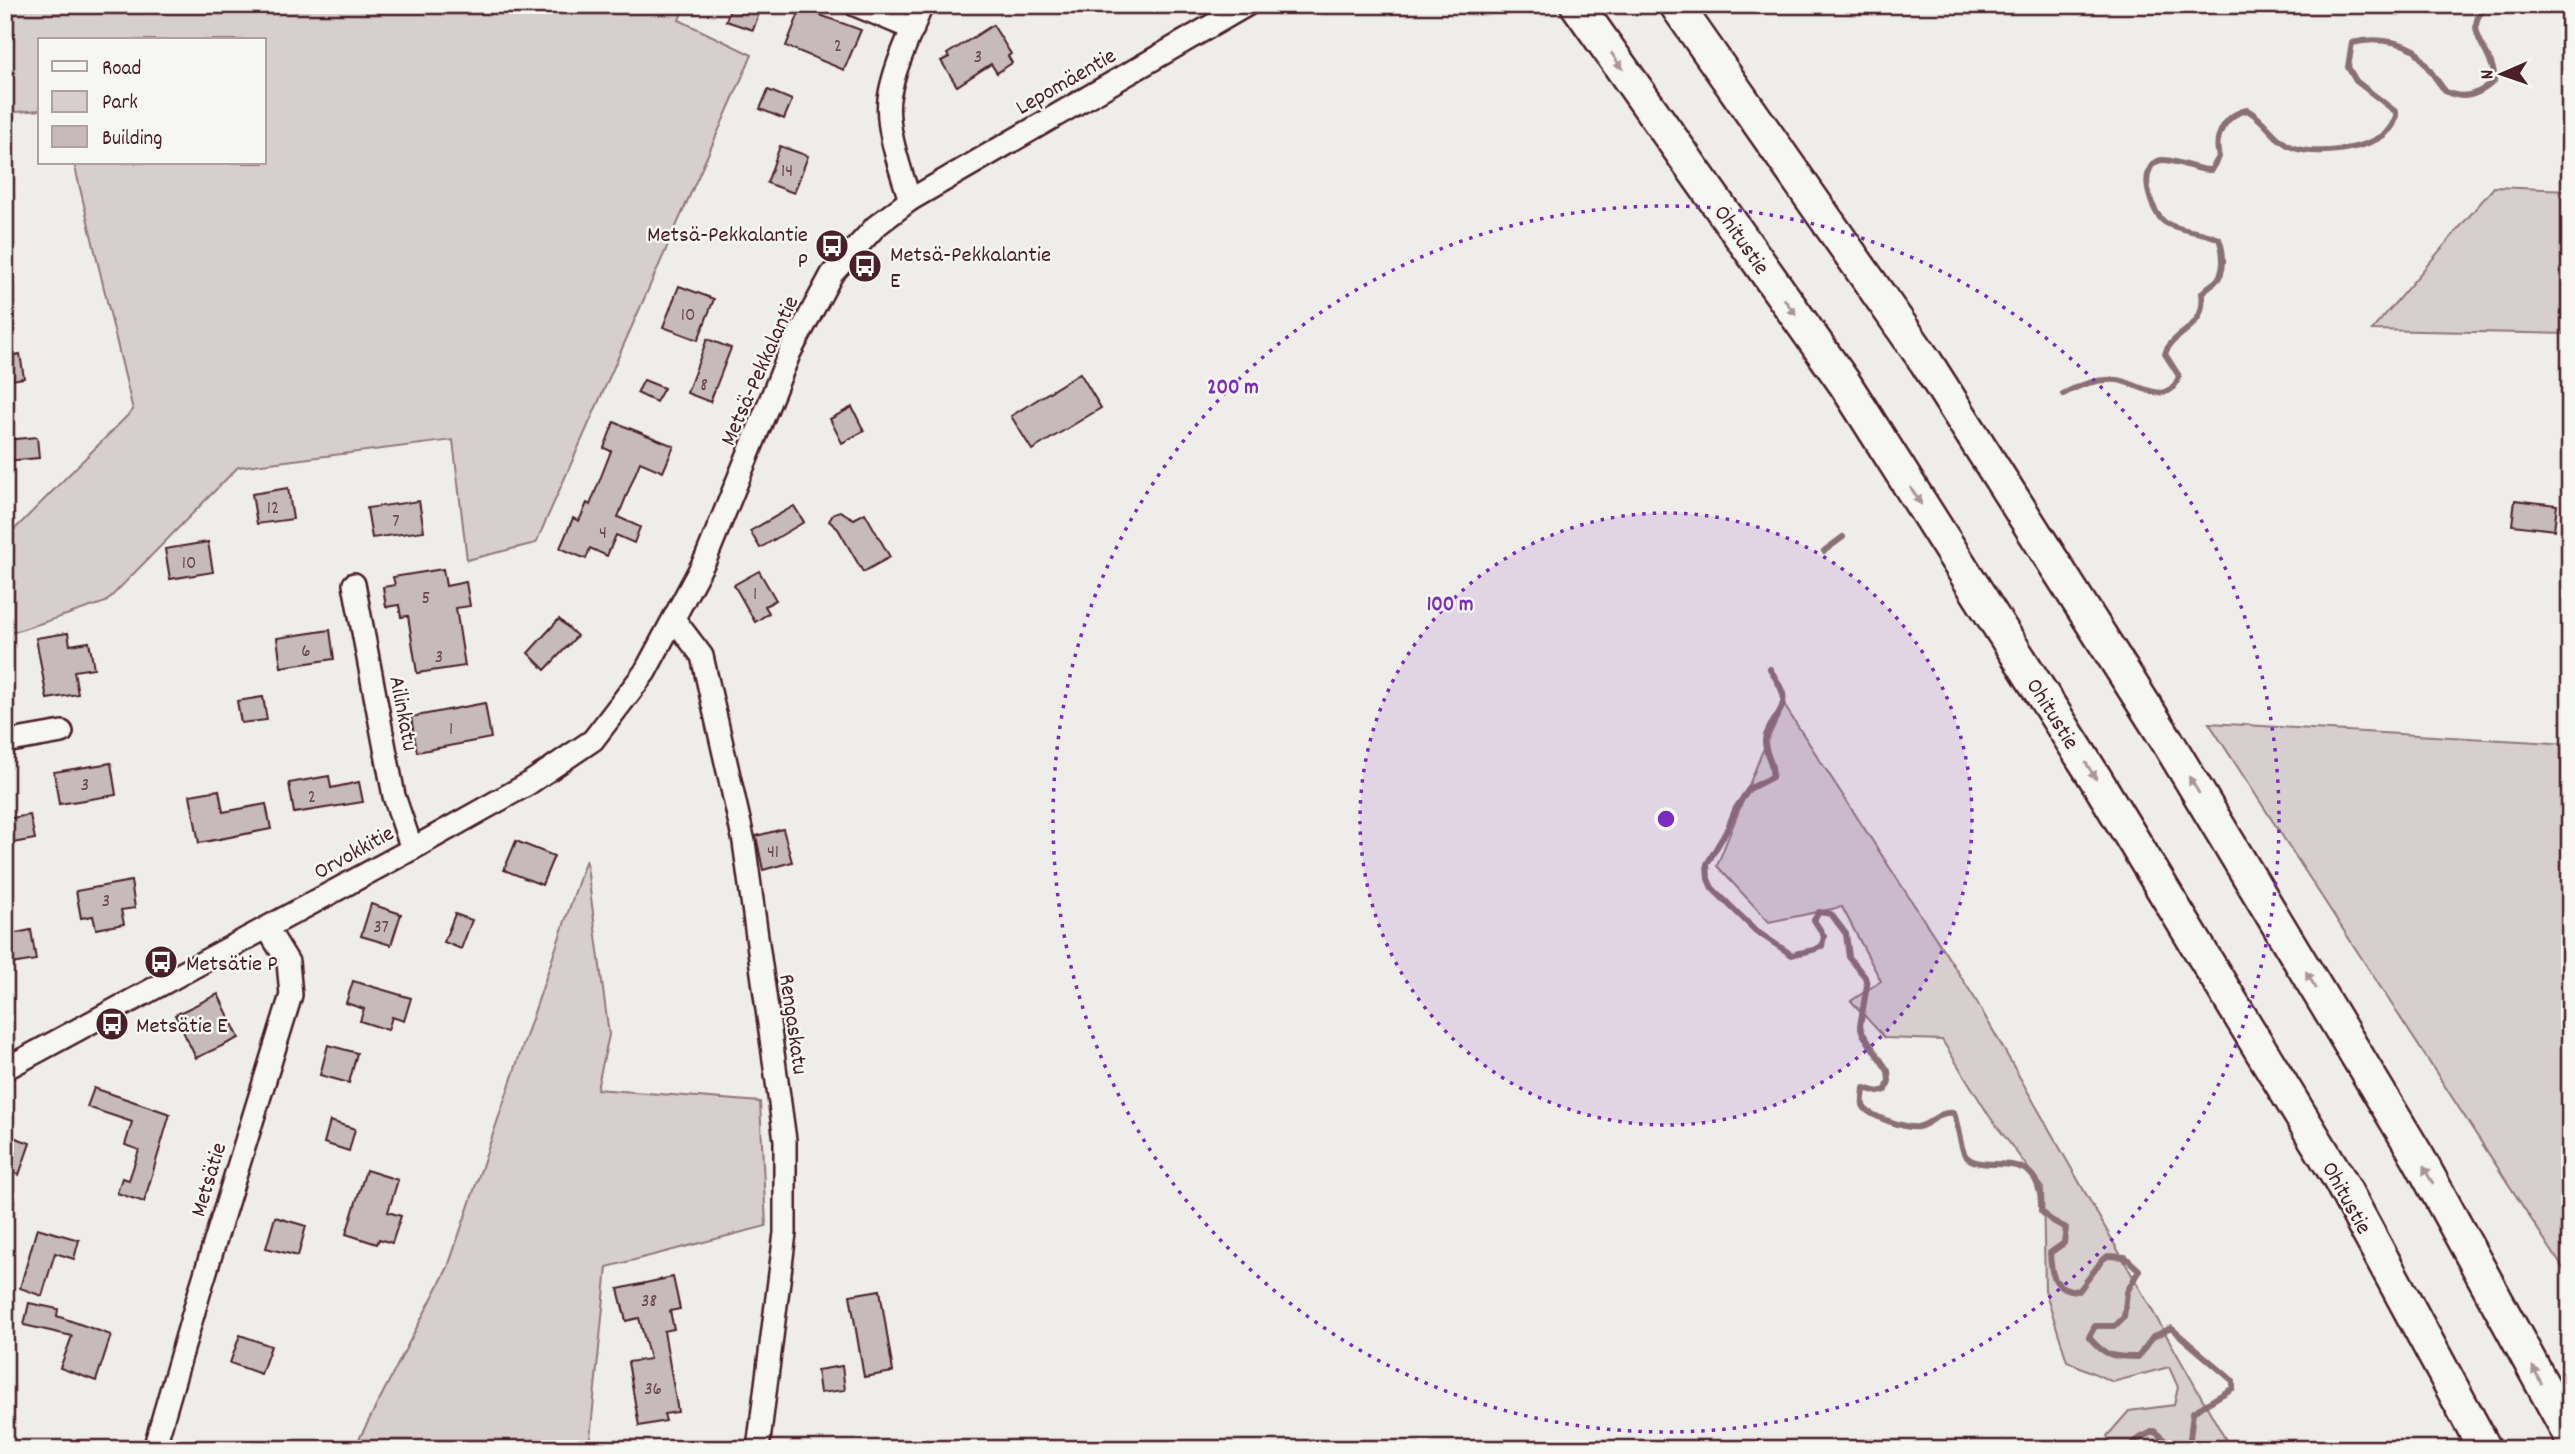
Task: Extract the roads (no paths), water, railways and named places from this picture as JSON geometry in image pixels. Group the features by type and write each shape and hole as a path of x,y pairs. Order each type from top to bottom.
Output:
{"highway":[{"name":"Ohitustie","path":"1577,5 1845,384 2094,776 2338,1178 2485,1449"},
{"path":"1676,5 1926,362 2166,739 2418,1157 2570,1435"}],"street":[{"path":"855,5 913,29"},
{"path":"910,200 894,149 889,95 922,5"},
{"name":"Lepomäentie","path":"910,200 1247,5"},
{"name":"Metsä-Pekkalantie","path":"674,619 710,548 790,352 832,274 876,226 910,200"},
{"name":"Ailinkatu","path":"354,584 394,796 412,849"},
{"name":"Orvokkitie","path":"5,1069 528,784 593,740 645,673 674,619"},
{"name":"Rengaskatu","path":"674,619 702,656 744,842 785,1140 785,1233 758,1449"},
{"path":"5,742 62,732"},
{"name":"Metsätie","path":"154,1449 291,995 288,962 267,928"}],"waterway":[{"path":"2063,394 2103,380 2117,380 2160,393 2174,386 2179,376 2165,354 2174,340 2199,315 2202,293 2221,273 2223,256 2219,239 2172,226 2155,211 2147,182 2152,166 2163,160 2211,170 2219,157 2218,141 2223,127 2233,116 2247,110 2294,148 2306,151 2338,150 2372,142 2394,124 2396,112 2356,81 2348,67 2352,43 2384,41 2408,47 2415,50 2445,91 2465,96 2477,93 2494,81 2492,65 2476,27 2486,5"},
{"path":"1824,551 1843,537"},
{"path":"1770,669 1783,694 1780,712 1769,728 1765,740 1772,777 1749,789 1736,808 1727,830 1707,864 1712,888 1756,931 1792,955 1822,946 1824,936 1814,920 1819,912 1831,914 1846,934 1849,957 1865,977 1867,985 1860,1026 1888,1071 1886,1090 1878,1092 1864,1088 1863,1105 1879,1117 1913,1127 1923,1125 1943,1114 1954,1113 1965,1155 1973,1161 2022,1168 2032,1176 2039,1189 2041,1211 2066,1228 2064,1243 2050,1253 2051,1268 2059,1285 2079,1291 2108,1256 2125,1257 2139,1270 2127,1292 2124,1317 2115,1326 2095,1326 2089,1337 2100,1349 2122,1357 2138,1357 2153,1337 2171,1328 2233,1381 2233,1388 2193,1412 2189,1448 2171,1446 2154,1431 2136,1440 2127,1449"}],"place":[{"name":"Metsä-Pekkalantie P","path":"832,246"},
{"name":"Metsä-Pekkalantie E","path":"865,266"},
{"name":"Metsätie P","path":"161,962"},
{"name":"Metsätie E","path":"112,1024"}]}
